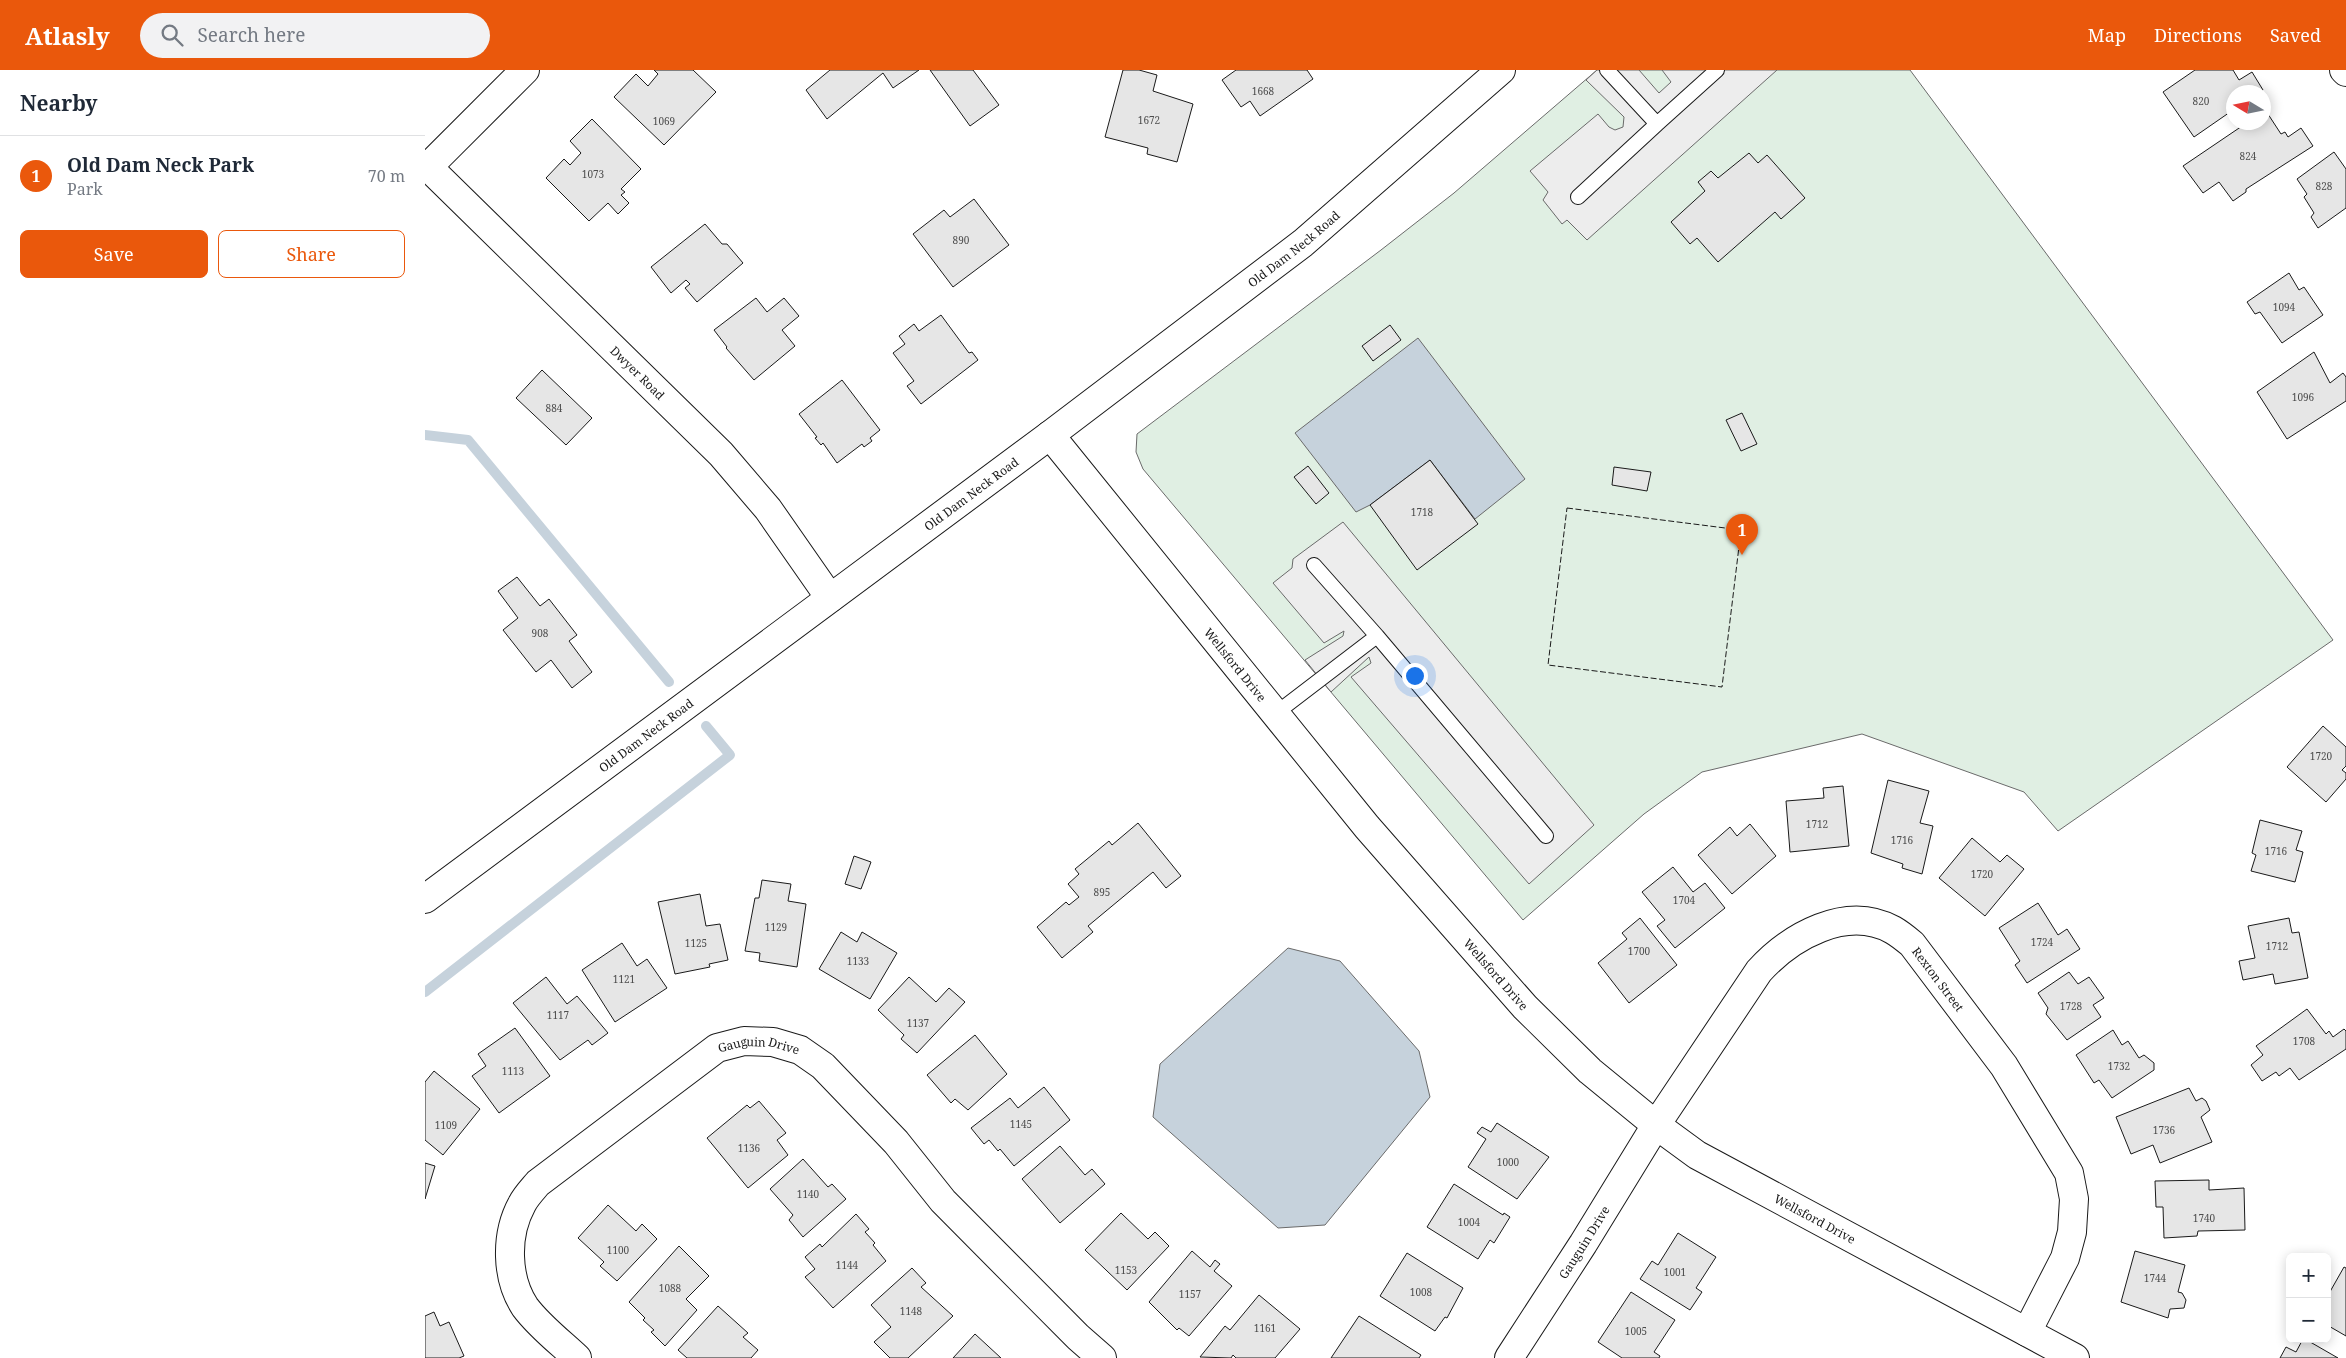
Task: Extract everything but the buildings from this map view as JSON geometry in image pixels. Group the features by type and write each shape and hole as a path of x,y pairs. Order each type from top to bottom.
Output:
{"street":[{"path":"427,166 525,70"},
{"name":"Old Dam Neck Road","path":"425,899 1050,436 1303,243 1501,70"},
{"name":"Dwyer Road","path":"427,166 721,454 768,509 830,598"},
{"name":"Wellsford Drive","path":"1050,436 1367,827 1525,1007 1590,1071 1656,1125 1697,1155 2075,1358"},
{"name":"Rexton Street","path":"1656,1125 1759,971 1776,953 1801,935 1830,924 1863,921 1892,929 1912,944 2004,1066 2069,1173 2074,1199 2072,1232 2065,1258 2027,1332"},
{"name":"Gauguin Drive","path":"577,1358 539,1323 525,1307 516,1288 509,1261 512,1229 522,1204 538,1182 717,1048 744,1041 773,1042 800,1050 823,1066 896,1142 943,1201 1077,1337 1102,1358"},
{"name":"Gauguin Drive","path":"1509,1358 1583,1244 1656,1125"}],"lane":[{"path":"1607,70 1657,124"},
{"path":"1578,197 1717,70"},
{"path":"1314,565 1377,636 1546,836"},
{"path":"1275,714 1377,636"}],"green space":[{"path":"1597,70 1910,70 2333,640 2058,831 2024,792 1862,734 1702,772 1644,814 1523,920 1143,469 1136,452 1137,434 1454,193"}],"shaded area":[{"path":"1597,70 1639,70 1659,93 1671,82 1662,70 1777,70 1587,240 1567,220 1562,224 1543,200 1548,192 1530,171 1598,114 1609,127 1615,130 1623,127 1624,117 1586,80"},
{"path":"1418,338 1525,479 1475,519 1430,460 1370,505 1356,512 1295,433"},
{"path":"1343,522 1594,825 1529,884 1351,677 1371,663 1369,657 1331,692 1305,660 1343,636 1344,631 1324,643 1273,583 1292,568 1293,559"},
{"path":"1288,948 1340,961 1419,1051 1430,1097 1325,1225 1278,1228 1153,1117 1160,1064"}],"waterway":[{"path":"425,435 468,440 669,682"},
{"path":"425,992 730,755 706,726"}],"fence":[{"path":"1567,508 1741,530 1722,687 1548,665 1567,508"}],"place":[{"name":"Old Dam Neck Park","path":"1742,555"}]}
